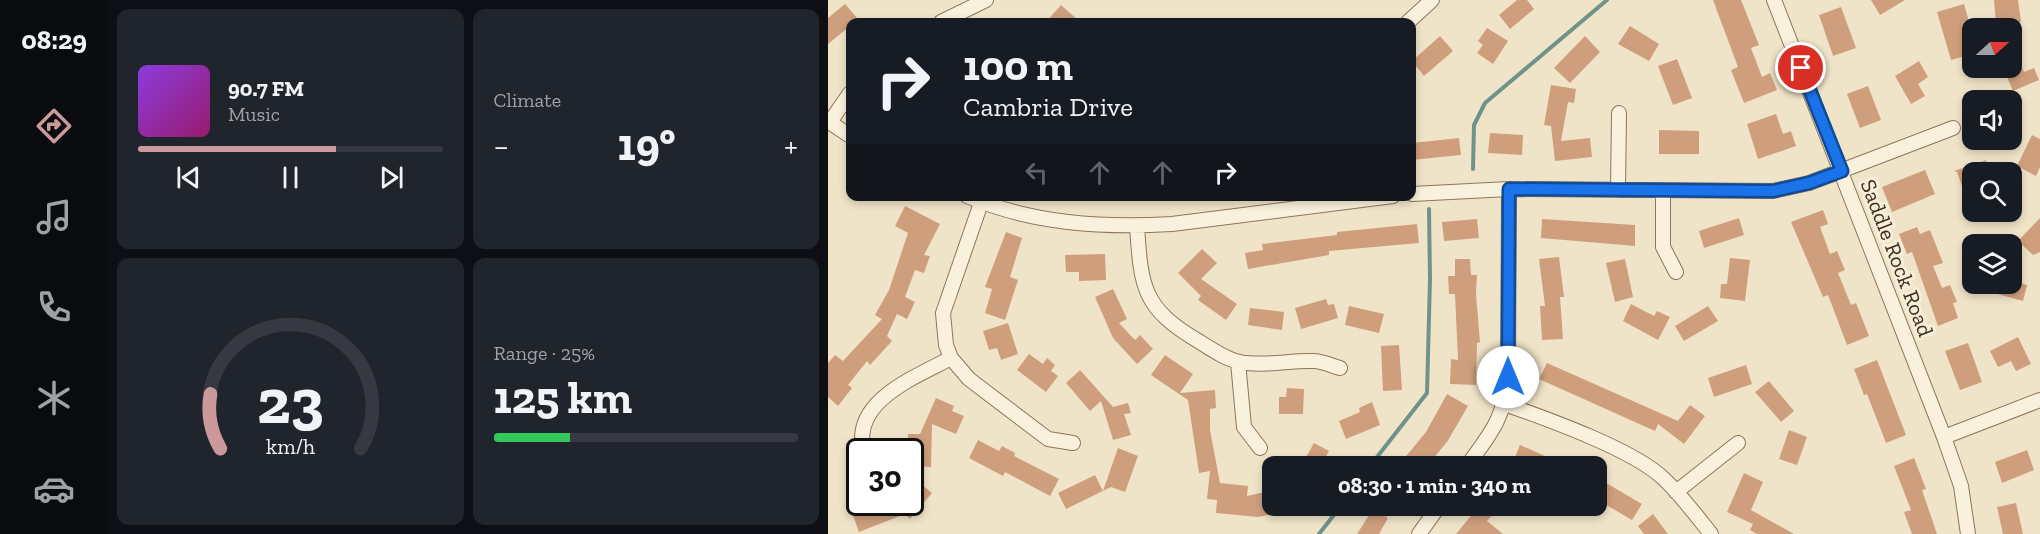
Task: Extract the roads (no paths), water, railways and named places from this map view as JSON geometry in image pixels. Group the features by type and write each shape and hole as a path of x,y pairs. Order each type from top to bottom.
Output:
{"street":[{"path":"949,18 986,0"},
{"path":"1412,18 1432,0"},
{"path":"1776,3 1790,0"},
{"name":"Saddle Rock Road","path":"1776,3 1944,437 1961,486 1968,534"},
{"path":"846,99 829,122 846,133"},
{"path":"1618,190 1619,113"},
{"path":"1416,194 1509,189 1773,191 1801,185 1842,171 1953,129"},
{"path":"1474,456 1493,430 1505,404 1508,377 1509,189"},
{"path":"1663,191 1663,247 1676,272"},
{"path":"977,201 1057,222 1091,226 1137,226 1337,201"},
{"path":"981,203 943,312 946,345 951,358 969,379 1048,439 1072,442"},
{"path":"1137,226 1140,271 1156,309 1183,332 1239,362 1275,365 1315,361 1340,368"},
{"path":"860,438 871,412 888,393 951,358"},
{"path":"1239,362 1244,427 1260,448"},
{"path":"1944,437 2040,400"},
{"path":"1505,404 1633,458 1663,478 1711,534"},
{"path":"1676,492 1738,443"},
{"path":"1419,534 1432,516"}],"waterway":[{"path":"1473,169 1474,125 1485,103 1607,0"},
{"path":"1378,456 1427,393 1429,209"},
{"path":"1319,534 1333,516"}]}
